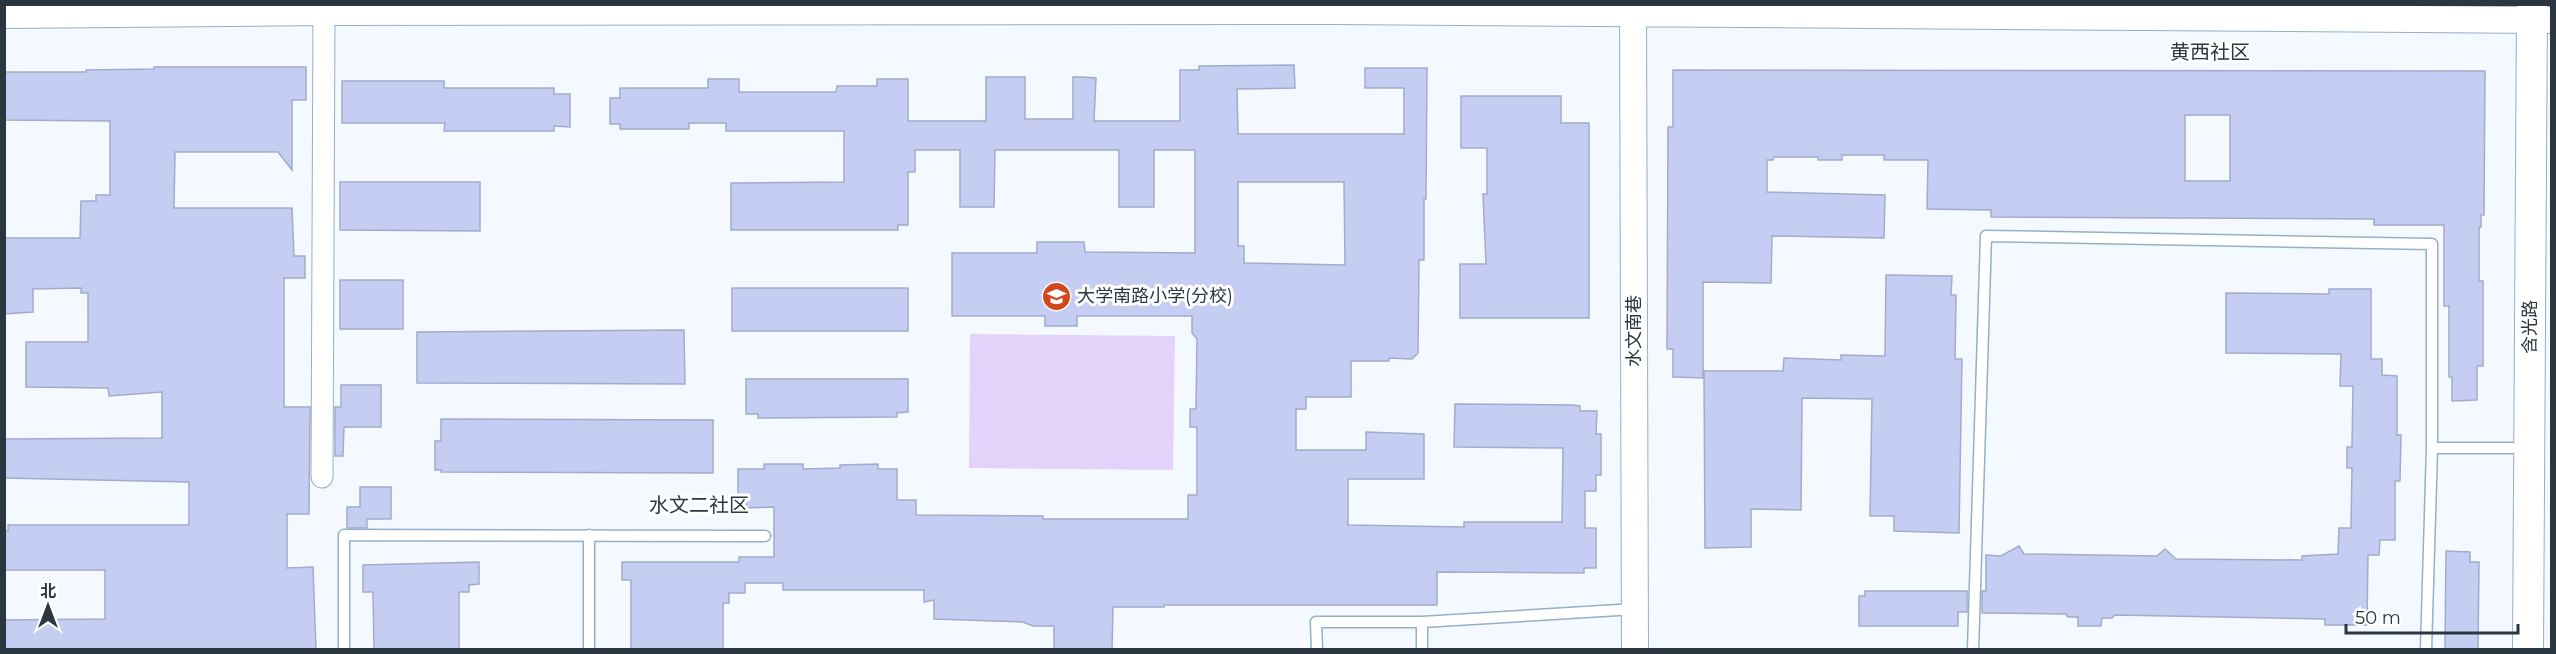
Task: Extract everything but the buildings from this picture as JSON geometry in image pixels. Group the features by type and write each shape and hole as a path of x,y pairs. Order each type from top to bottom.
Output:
{"main road":[{"name":"含光路","path":"2528,650 2529,448 2538,15"}],"street":[{"path":"4,15 1334,8 1633,13 2538,15"},
{"path":"322,477 324,12"},
{"name":"水文南巷","path":"1633,13 1635,650"}],"lane":[{"path":"1972,650 1986,236 2432,244 2432,448 2426,650"},
{"path":"2432,448 2529,448"},
{"path":"344,650 344,535 765,536"},
{"path":"589,535 589,650"},
{"path":"1317,650 1316,622 1422,622 1635,609"},
{"path":"1422,622 1422,650"}],"shaded area":[{"path":"970,334 1175,336 1173,470 969,468"}],"place":[{"name":"大学南路小学(分校)","path":"1056,296"}],"district":[{"name":"黄西社区","path":"2210,52"},
{"name":"水文二社区","path":"699,505"}]}
